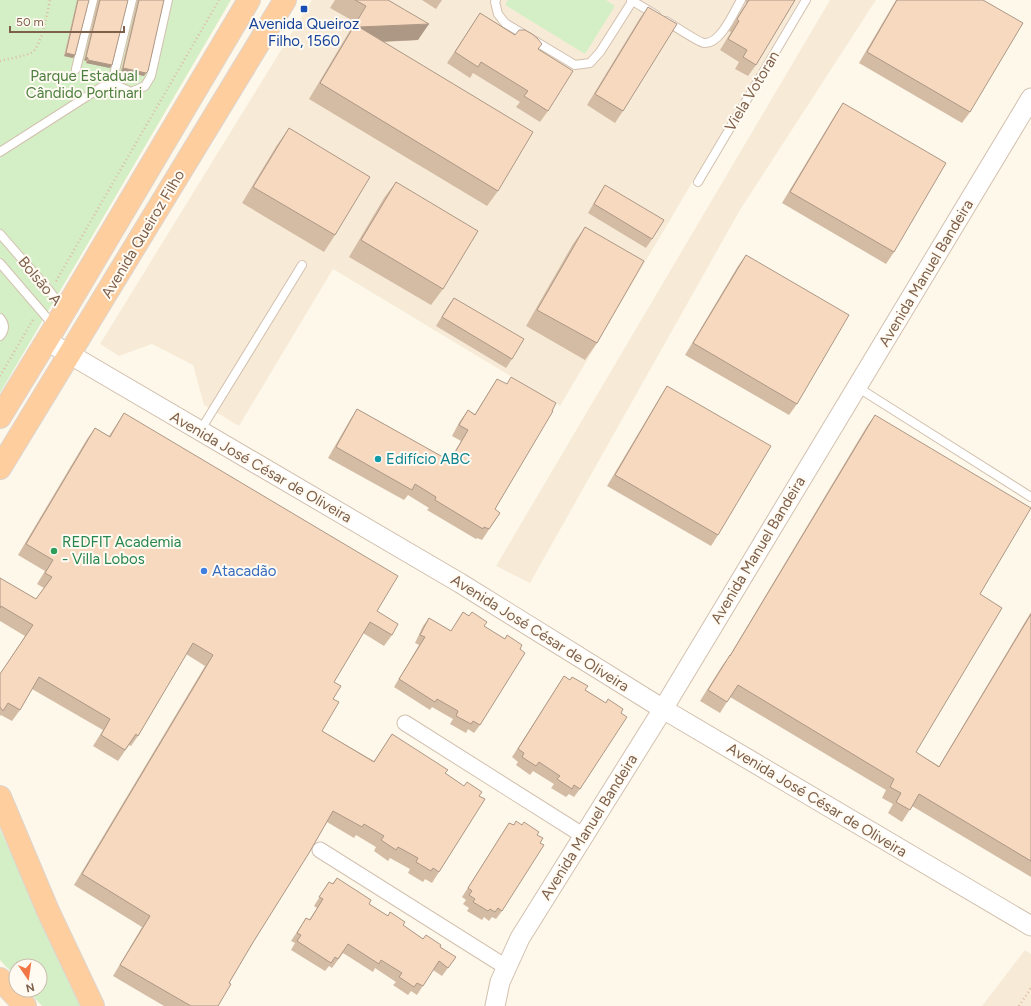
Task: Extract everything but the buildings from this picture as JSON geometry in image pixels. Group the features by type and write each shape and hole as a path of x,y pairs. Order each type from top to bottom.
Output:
{"highway":[{"name":"Avenida Queiroz Filho","path":"0,417 56,326 249,0"},
{"name":"Avenida Queiroz Filho","path":"0,468 285,0"},
{"path":"0,797 48,911 93,1006"},
{"path":"0,981 24,1006"}],"street":[{"name":"Avenida Manuel Bandeira","path":"495,1006 500,982 520,938 663,708 1031,98"},
{"name":"Avenida José César de Oliveira","path":"56,326 70,355 460,583 663,708 1031,926"},
{"path":"405,723 584,836"},
{"path":"320,850 506,967"}],"lane":[{"path":"76,69 93,0"},
{"path":"112,83 132,0"},
{"path":"0,152 100,88 112,83 131,92 145,86 151,76 168,0"},
{"path":"496,0 495,2 498,14 505,22 575,65 590,63 600,52 632,0 703,43 711,42 719,37 741,0"},
{"name":"Viela Votoran","path":"698,182 806,0"},
{"name":"Bolsão A","path":"0,234 50,292 56,326"},
{"name":"Bolsão A","path":"0,263 56,326"},
{"path":"200,431 302,265"},
{"path":"0,318 4,322 5,326 0,336"},
{"path":"856,388 865,392 1031,497"}],"path":[{"path":"0,61 31,53 37,46 50,0"},
{"path":"50,292 219,0"},
{"path":"0,376 39,308"},
{"path":"1019,1006 1031,988"}],"shaded area":[{"path":"312,0 800,0 560,406 333,269 239,426 204,405 193,365 152,344 119,356 100,344"},
{"path":"830,0 876,0 740,210 530,583 496,566"},
{"path":"1025,950 1031,954 1031,1006 982,1006"}],"green space":[{"name":"Parque Estadual Cândido Portinari","path":"0,0 231,0 0,393"},
{"path":"508,0 606,0 615,6 585,54 505,5"},
{"path":"0,829 80,1006 42,1006 34,998 48,998 48,958 8,958 8,968 0,960"}],"place":[{"name":"Avenida Queiroz Filho, 1560","path":"304,9"},
{"name":"Edifício ABC","path":"378,459"},
{"name":"REDFIT Academia - Villa Lobos","path":"54,551"},
{"name":"Atacadão","path":"204,571"}]}
